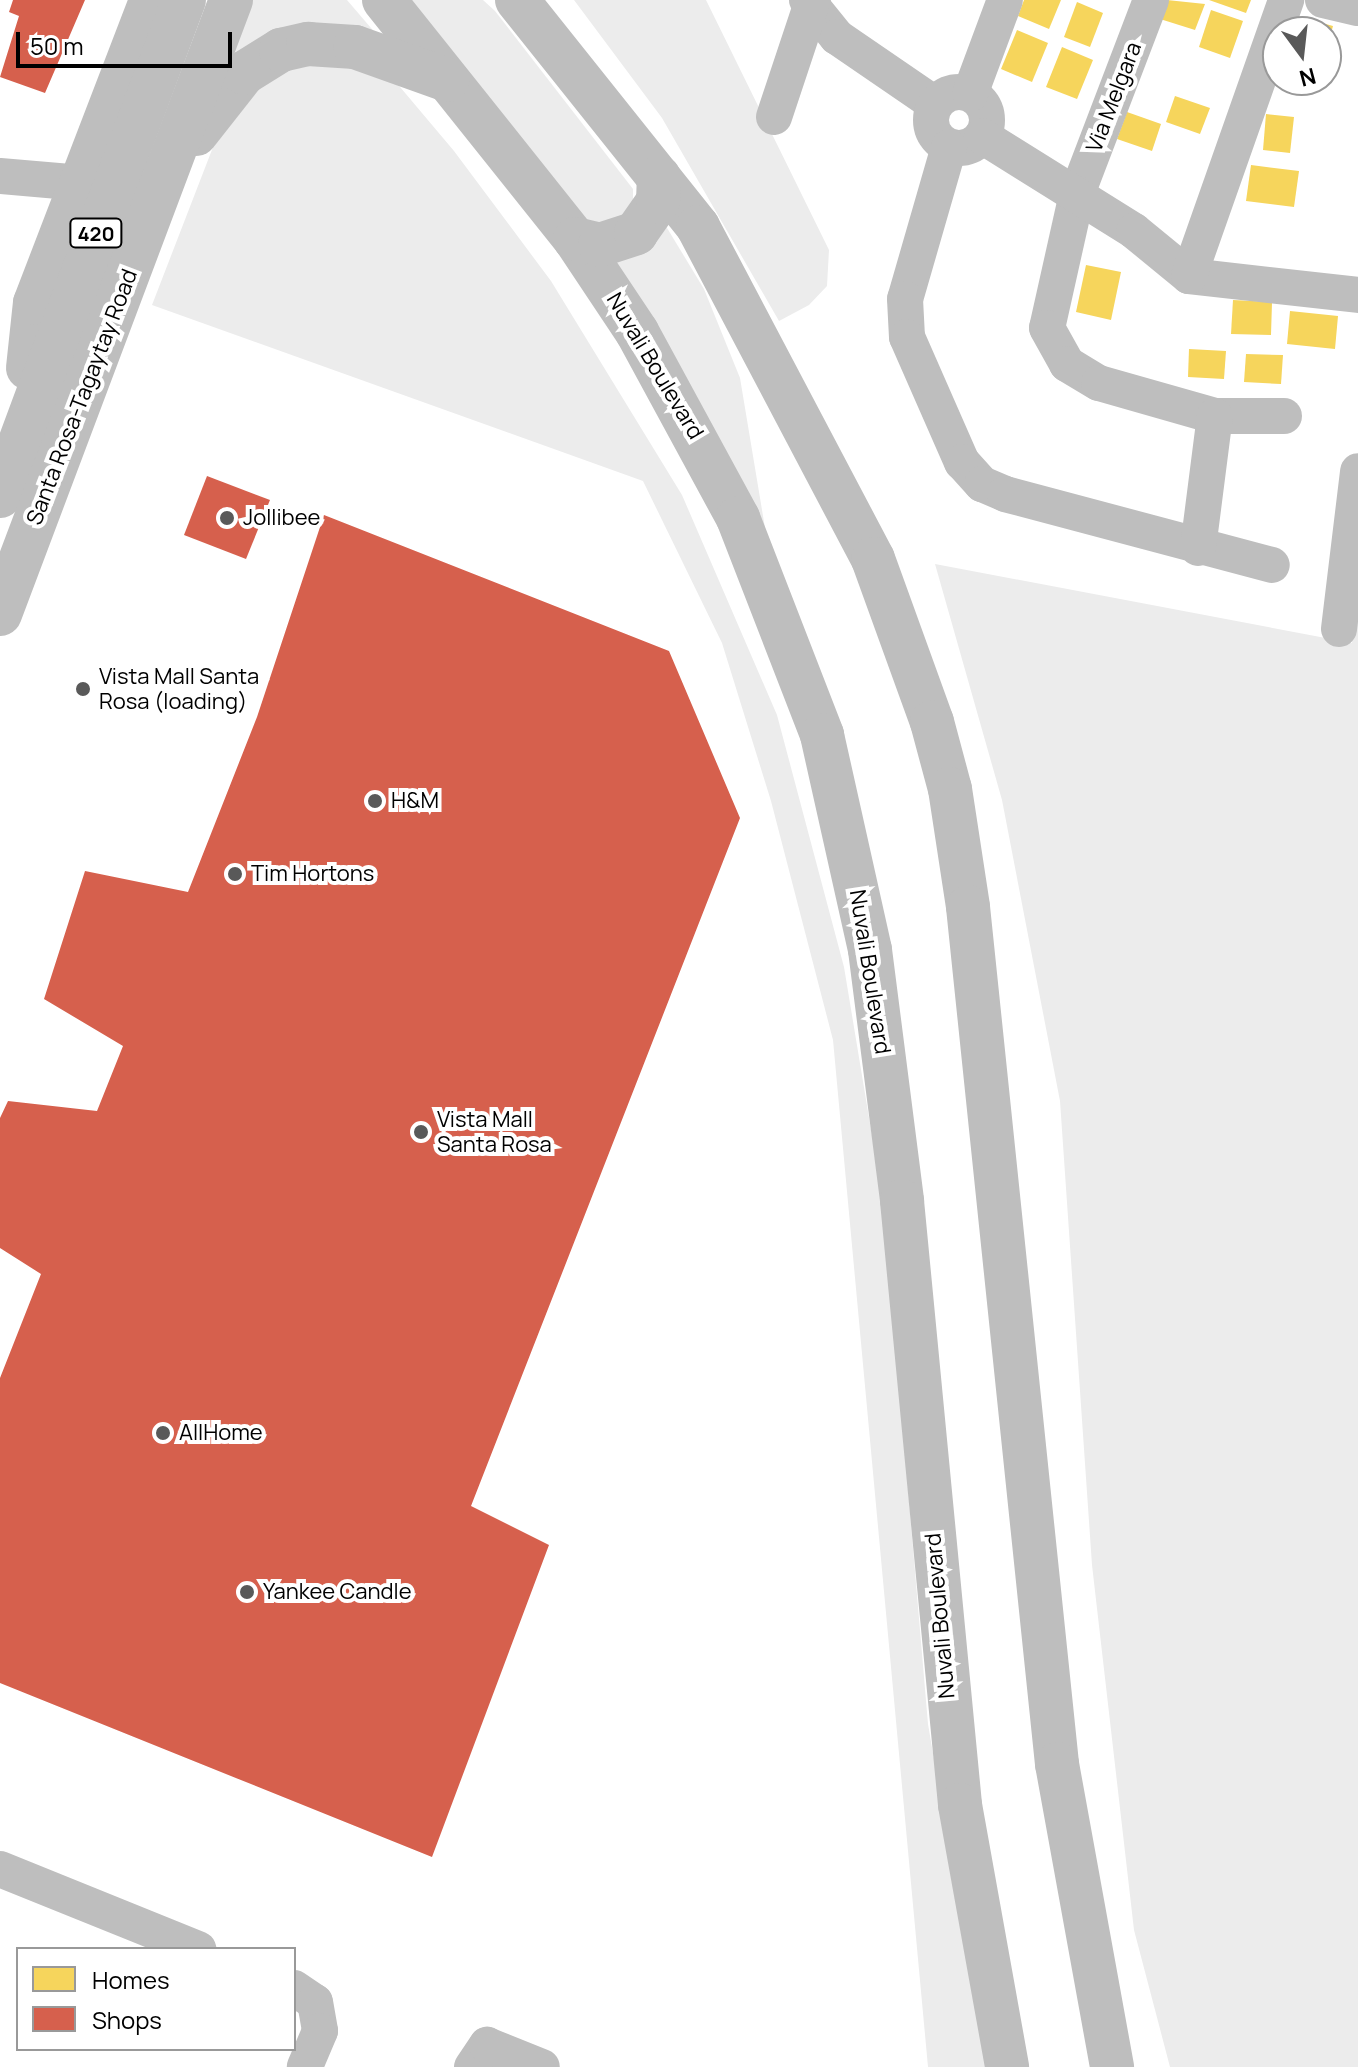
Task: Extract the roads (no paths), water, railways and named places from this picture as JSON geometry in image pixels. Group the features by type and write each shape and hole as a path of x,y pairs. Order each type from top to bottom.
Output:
{"main road":[{"name":"Santa Rosa-Tagaytay Road","path":"0,494 150,211 231,0"},
{"name":"Nuvali Boulevard","path":"384,0 575,239 699,439 738,518 822,735 870,950 902,1201 954,1759 1007,2067"},
{"path":"517,0 698,227 834,476 895,611 950,789 968,907 1057,1764 1112,2067"},
{"name":"Santa Rosa-Tagaytay Road","path":"0,614 24,448 170,8"},
{"path":"24,448 35,303 113,99 170,8"},
{"path":"150,211 227,89 281,50 332,43 447,80"},
{"path":"575,239 600,245 636,233 658,202 659,177"}],"street":[{"path":"970,94 1005,0"},
{"name":"Via Melgara","path":"1151,0 1077,194 1047,328 1067,364 1099,383 1215,416 1284,416"},
{"path":"1189,276 1286,0"},
{"path":"1323,0 1358,8"},
{"path":"810,1 837,37 935,104"},
{"path":"774,117 810,1"},
{"path":"970,94 945,95 935,104 934,134 966,142 1077,194 1189,276 1358,295"},
{"path":"970,94 986,112 966,142 905,299 907,337 962,462 982,484 1005,494 1198,548 1272,565"},
{"path":"0,176 82,183"},
{"path":"1198,548 1215,416"},
{"path":"1339,629 1358,471"},
{"path":"0,1869 193,1947"},
{"path":"304,1995 320,2031 305,2067"},
{"path":"472,2067 487,2045 542,2067"}],"place":[{"name":"Jollibee","path":"227,518"},
{"name":"Vista Mall Santa Rosa (loading)","path":"83,689"},
{"name":"H&M","path":"375,801"},
{"name":"Tim Hortons","path":"235,874"},
{"name":"Vista Mall Santa Rosa","path":"421,1132"},
{"name":"AllHome","path":"163,1433"},
{"name":"Yankee Candle","path":"247,1592"}]}
